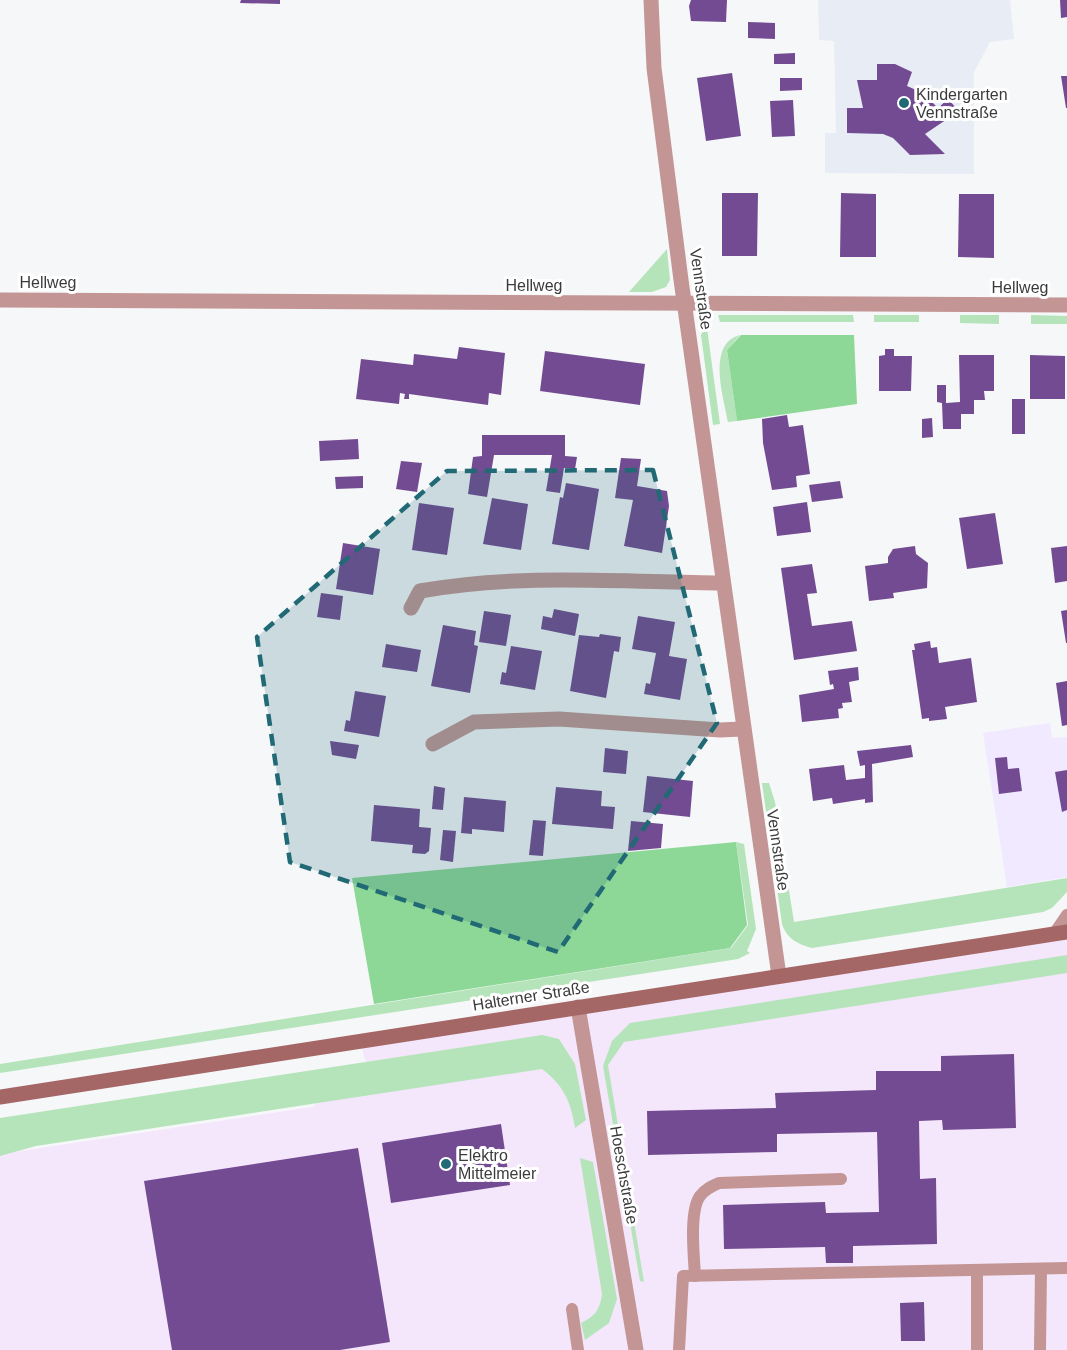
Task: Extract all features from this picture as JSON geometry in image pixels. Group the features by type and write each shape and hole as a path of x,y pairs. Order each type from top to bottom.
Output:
{"main road":[{"name":"Halterner Straße","path":"0,1097 1061,933"}],"street":[{"name":"Vennstraße","path":"651,0 654,68 742,729 779,976"},
{"name":"Hellweg","path":"0,300 1067,305"},
{"path":"411,608 420,591 450,585 531,580 722,583"},
{"path":"433,744 474,722 559,719 720,730 742,729"},
{"name":"Hoeschstraße","path":"578,1007 636,1350"}],"lane":[{"path":"1061,933 1067,915"},
{"path":"695,1276 693,1248 696,1208 698,1197 708,1188 719,1183 841,1179"},
{"path":"679,1350 683,1276 1067,1268"},
{"path":"1040,1350 1041,1269"},
{"path":"977,1270 977,1350"},
{"path":"572,1309 578,1350"}],"highlighted area":[{"path":"653,470 717,723 558,952 290,862 257,637 447,471"}],"shaded area":[{"name":"Kindergarten Vennstraße","path":"818,0 1010,0 1014,39 990,42 974,72 974,174 825,173 825,133 836,133 834,41 819,40"},
{"path":"1050,723 1052,738 1067,737 1067,877 1007,887 983,733"},
{"path":"1067,932 1067,1350 0,1350 0,1154 312,1107 367,1067 360,1041"}],"green space":[{"path":"667,249 670,280 666,287 652,292 629,292"},
{"path":"718,315 853,315 854,322 720,322"},
{"path":"874,315 919,315 919,322 874,322"},
{"path":"960,315 999,315 999,324 960,323"},
{"path":"1031,315 1067,316 1067,324 1031,324"},
{"path":"707,328 720,424 713,425 701,335"},
{"path":"740,335 727,350 737,421 728,422 721,386 720,360 723,349 730,340"},
{"path":"741,335 854,335 857,404 737,421 727,350"},
{"path":"762,783 769,783 775,802 794,922 1067,878 1067,892 1052,908 1043,912 812,948 798,943 790,937 782,924"},
{"path":"736,842 744,844 756,929 747,951 750,953 738,959 0,1073 0,1064 731,948 748,925"},
{"path":"736,842 747,925 730,948 374,1004 352,878"},
{"path":"1067,955 1067,973 624,1042 608,1065 644,1282 640,1281 603,1066 612,1041 630,1023"},
{"path":"542,1035 559,1039 575,1064 586,1120 575,1128 565,1094 542,1069 36,1146 0,1156 0,1118"},
{"path":"580,1158 593,1162 617,1299 609,1323 585,1340 581,1323 596,1312 602,1294"}],"building":[{"path":"241,0 280,0 280,4 240,3"},
{"path":"691,0 727,0 726,22 691,21 689,6"},
{"path":"1060,0 1067,0 1067,17 1061,18"},
{"path":"748,22 775,23 775,39 748,38"},
{"path":"795,53 795,64 774,64 774,54"},
{"name":"Kindergarten Vennstraße","path":"877,64 895,64 912,72 907,86 923,93 938,108 948,99 959,111 925,134 945,154 910,155 893,138 883,134 847,133 847,108 863,108 857,80 877,80"},
{"path":"732,73 741,136 706,141 697,78"},
{"path":"1061,76 1067,76 1067,108 1066,108"},
{"path":"780,78 802,78 802,90 780,91"},
{"path":"793,100 795,136 772,137 770,101"},
{"path":"722,193 758,193 757,256 722,256"},
{"path":"841,193 876,194 876,257 840,257"},
{"path":"959,194 994,194 994,258 958,257"},
{"path":"459,347 505,353 501,395 489,393 488,405 409,394 409,399 404,399 405,394 400,393 399,404 356,399 361,359 413,365 414,354 457,359"},
{"path":"885,349 894,349 894,356 912,356 911,391 879,391 879,356 885,355"},
{"path":"545,351 645,364 640,405 540,391"},
{"path":"959,355 994,355 994,391 984,391 985,400 974,400 974,414 961,414 961,429 943,429 942,403 937,402 937,385 946,385 946,403 960,402"},
{"path":"1030,355 1065,356 1065,399 1030,399"},
{"path":"1012,399 1025,399 1025,434 1012,434"},
{"path":"787,415 789,427 803,425 810,474 796,476 797,487 772,490 763,443 762,419"},
{"path":"932,418 933,437 922,438 922,419"},
{"path":"482,435 565,435 565,456 577,457 575,469 564,468 560,493 546,491 552,455 494,455 487,497 468,494 473,457 482,456"},
{"path":"358,439 359,459 320,461 319,441"},
{"path":"621,458 641,459 637,486 667,491 669,506 662,553 624,546 633,500 615,498"},
{"path":"401,461 422,463 417,492 396,489"},
{"path":"363,476 363,488 336,489 335,477"},
{"path":"840,481 843,498 812,502 809,485"},
{"path":"566,483 599,489 589,550 552,544 560,497 563,498"},
{"path":"492,498 528,504 521,550 483,544"},
{"path":"807,502 811,532 777,536 773,507"},
{"path":"419,503 454,508 447,555 412,550"},
{"path":"995,513 1003,564 967,569 959,518"},
{"path":"343,543 380,549 373,595 336,589"},
{"path":"915,546 916,554 928,563 927,588 893,593 894,598 869,601 865,566 888,563 888,557 893,549"},
{"path":"1067,546 1067,581 1055,583 1051,548"},
{"path":"812,564 817,593 807,594 812,626 852,621 857,651 794,660 781,568"},
{"path":"321,593 343,596 340,620 317,617"},
{"path":"554,609 579,614 575,636 541,629 543,616 552,618"},
{"path":"1067,610 1067,643 1066,643 1061,611"},
{"path":"484,611 511,615 506,646 479,642"},
{"path":"638,616 675,622 669,656 687,659 680,700 644,694 646,683 650,684 656,653 632,649"},
{"path":"443,625 476,631 474,645 478,646 470,693 431,686"},
{"path":"600,634 621,637 619,652 614,651 606,698 570,691 579,635 599,637"},
{"path":"930,641 931,648 937,647 939,663 971,658 977,702 945,707 947,719 929,721 929,718 922,719 912,650 915,650 914,644"},
{"path":"386,644 421,650 417,672 382,667"},
{"path":"511,646 542,651 535,690 500,684 502,672 506,673"},
{"path":"858,667 859,680 849,682 852,702 842,703 843,708 838,709 839,718 802,722 799,695 834,689 833,684 830,685 828,671"},
{"path":"1067,681 1067,725 1062,726 1056,683"},
{"path":"355,691 386,696 379,737 344,731 346,720 350,721"},
{"path":"330,741 359,745 356,759 332,755"},
{"path":"911,745 913,757 872,764 873,802 865,803 865,799 833,804 832,798 813,801 809,769 844,765 846,780 865,778 865,765 860,766 857,751"},
{"path":"605,748 628,751 626,774 603,772"},
{"path":"1007,757 1008,769 1019,768 1022,791 999,794 995,758"},
{"path":"1067,770 1067,810 1062,812 1055,772"},
{"path":"647,776 693,781 690,817 643,812"},
{"path":"434,786 445,788 443,810 432,809"},
{"path":"556,787 602,791 601,806 615,807 613,829 552,824"},
{"path":"464,797 506,801 504,832 472,829 472,834 461,833"},
{"path":"374,805 420,809 419,827 431,828 429,851 425,854 412,853 413,845 371,841"},
{"path":"533,820 546,821 543,856 529,855"},
{"path":"631,821 663,824 661,848 628,851"},
{"path":"443,830 456,831 453,862 440,860"},
{"path":"1014,1054 1016,1128 943,1130 942,1120 919,1121 920,1179 936,1178 937,1244 853,1246 853,1263 826,1263 825,1247 724,1249 723,1205 825,1202 826,1213 879,1212 877,1132 777,1134 777,1152 648,1155 647,1111 776,1108 775,1093 876,1090 876,1071 941,1071 941,1056"},
{"name":"Elektro Mittelmeier","path":"501,1124 510,1185 391,1203 382,1143"},
{"path":"358,1148 390,1342 340,1350 172,1350 144,1181"},
{"path":"924,1302 925,1341 901,1341 900,1303"}],"place":[{"name":"Kindergarten Vennstraße","path":"904,103"},
{"name":"Elektro Mittelmeier","path":"446,1164"}]}
